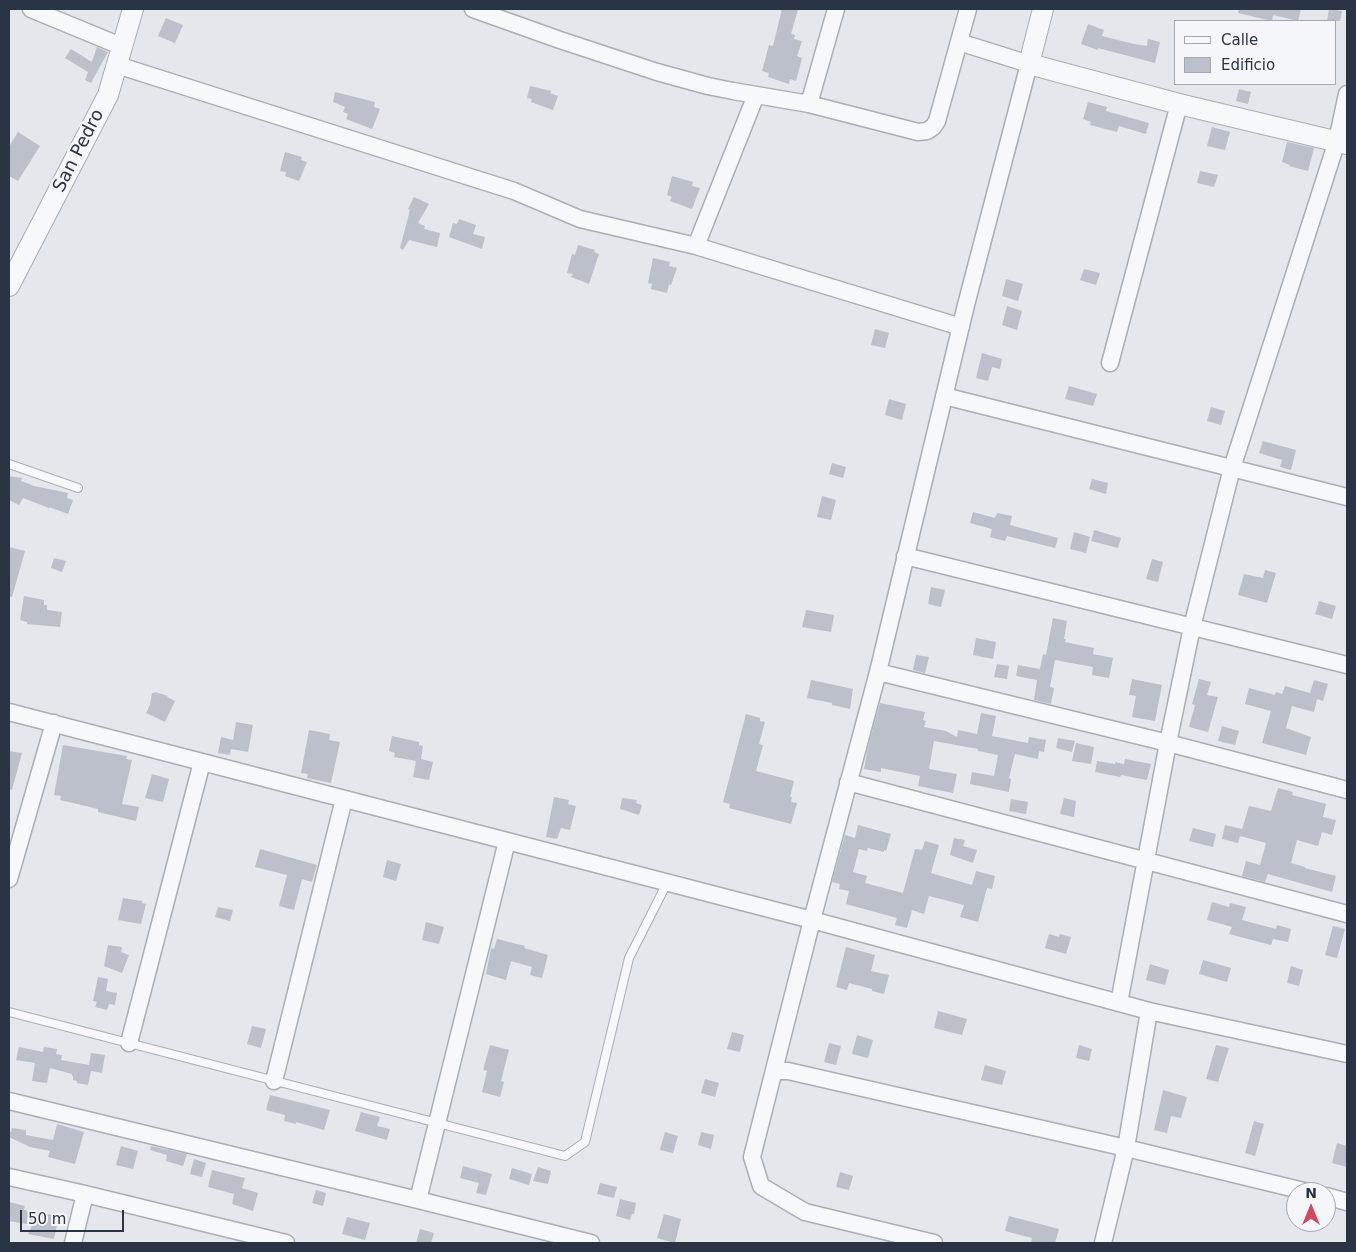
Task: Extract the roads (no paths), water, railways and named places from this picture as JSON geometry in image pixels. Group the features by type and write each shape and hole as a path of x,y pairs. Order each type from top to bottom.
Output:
{"street":[{"path":"31,9 120,56 514,191 580,218 696,246 960,326"},
{"name":"San Pedro","path":"9,286 108,95 133,9"},
{"path":"473,9 657,72 708,86 809,104 918,132 927,131 934,127 938,121 968,9"},
{"path":"809,104 836,9"},
{"path":"934,1243 805,1212 761,1186 752,1157 812,920 878,672 960,326 1042,9"},
{"path":"959,42 1029,64 1179,104 1342,142"},
{"path":"1119,1003 1192,627 1232,468 1342,142 1347,94"},
{"path":"696,246 756,95"},
{"path":"1110,363 1179,104"},
{"path":"944,396 1347,497"},
{"path":"905,556 1347,665"},
{"path":"878,672 1168,743 1347,790"},
{"path":"9,712 812,920 1149,1011 1347,1054"},
{"path":"9,879 54,723"},
{"path":"129,1043 202,762"},
{"path":"848,782 1347,914"},
{"path":"274,1081 344,799"},
{"path":"418,1200 506,841"},
{"path":"1103,1243 1126,1148 1149,1011"},
{"path":"774,1071 788,1071 1286,1187"},
{"path":"9,1101 591,1243"},
{"path":"9,1177 286,1243"},
{"path":"73,1243 85,1194"}],"lane":[{"path":"9,464 78,488"},
{"path":"9,1012 565,1156 585,1142 629,958 668,883"}]}
